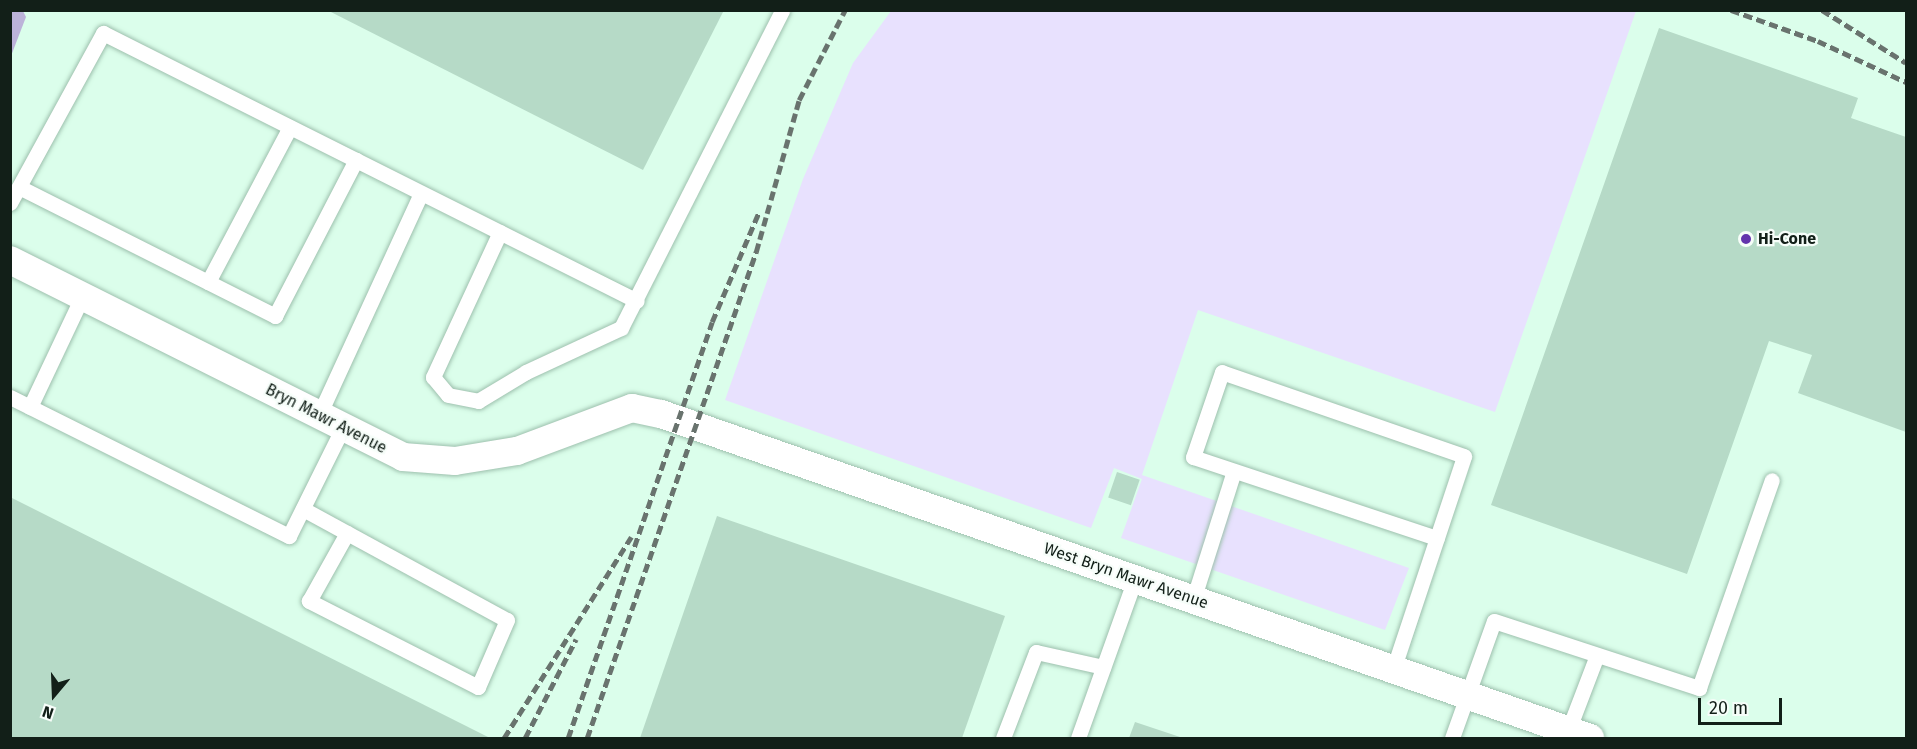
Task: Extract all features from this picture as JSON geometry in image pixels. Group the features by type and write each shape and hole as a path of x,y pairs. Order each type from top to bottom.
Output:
{"street":[{"name":"Bryn Mawr Avenue","path":"10,260 403,458 455,461 517,451 633,408 661,414"},
{"name":"West Bryn Mawr Avenue","path":"661,414 1579,735"}],"lane":[{"path":"500,232 433,377 448,396 478,401 526,372 621,328 637,301 782,10"},
{"path":"10,203 103,33 637,301"},
{"path":"208,282 290,127"},
{"path":"19,187 275,316 356,160"},
{"path":"10,397 289,536 303,509 331,421 421,193"},
{"path":"30,407 82,297"},
{"path":"1393,670 1437,538 1464,456 1222,372 1193,458 1437,538"},
{"path":"1193,600 1234,471"},
{"path":"1452,738 1494,621 1699,688 1772,480"},
{"path":"303,509 507,620 478,687 309,601 347,533"},
{"path":"1078,738 1135,579"},
{"path":"1003,738 1036,652 1103,667"},
{"path":"1579,735 1597,655"}],"shaded area":[{"path":"11,10 23,11 26,17 11,56"},
{"path":"11,11 1906,11 1906,738 11,738"},
{"path":"891,11 1636,11 1495,412 1198,310 1142,475 1409,568 1385,630 1121,538 1142,479 1114,468 1091,528 725,400 803,179 853,63"}],"building":[{"path":"327,10 724,10 643,170"},
{"name":"Hi-Cone","path":"1659,28 1858,98 1851,118 1906,137 1906,432 1798,393 1812,355 1769,341 1687,574 1491,505"},
{"path":"1117,472 1140,480 1131,505 1108,498"},
{"path":"10,497 490,738 10,738"},
{"path":"717,516 1005,616 962,738 640,738"},
{"path":"1135,722 1183,738 1129,738"}],"railway":[{"path":"587,738 756,252 799,100 845,10"},
{"path":"1731,10 1818,41 1906,82"},
{"path":"1822,10 1906,63"},
{"path":"568,738 712,322 759,212"},
{"path":"504,738 631,537"},
{"path":"525,738 576,639"}],"place":[{"name":"Hi-Cone","path":"1746,239"}]}
